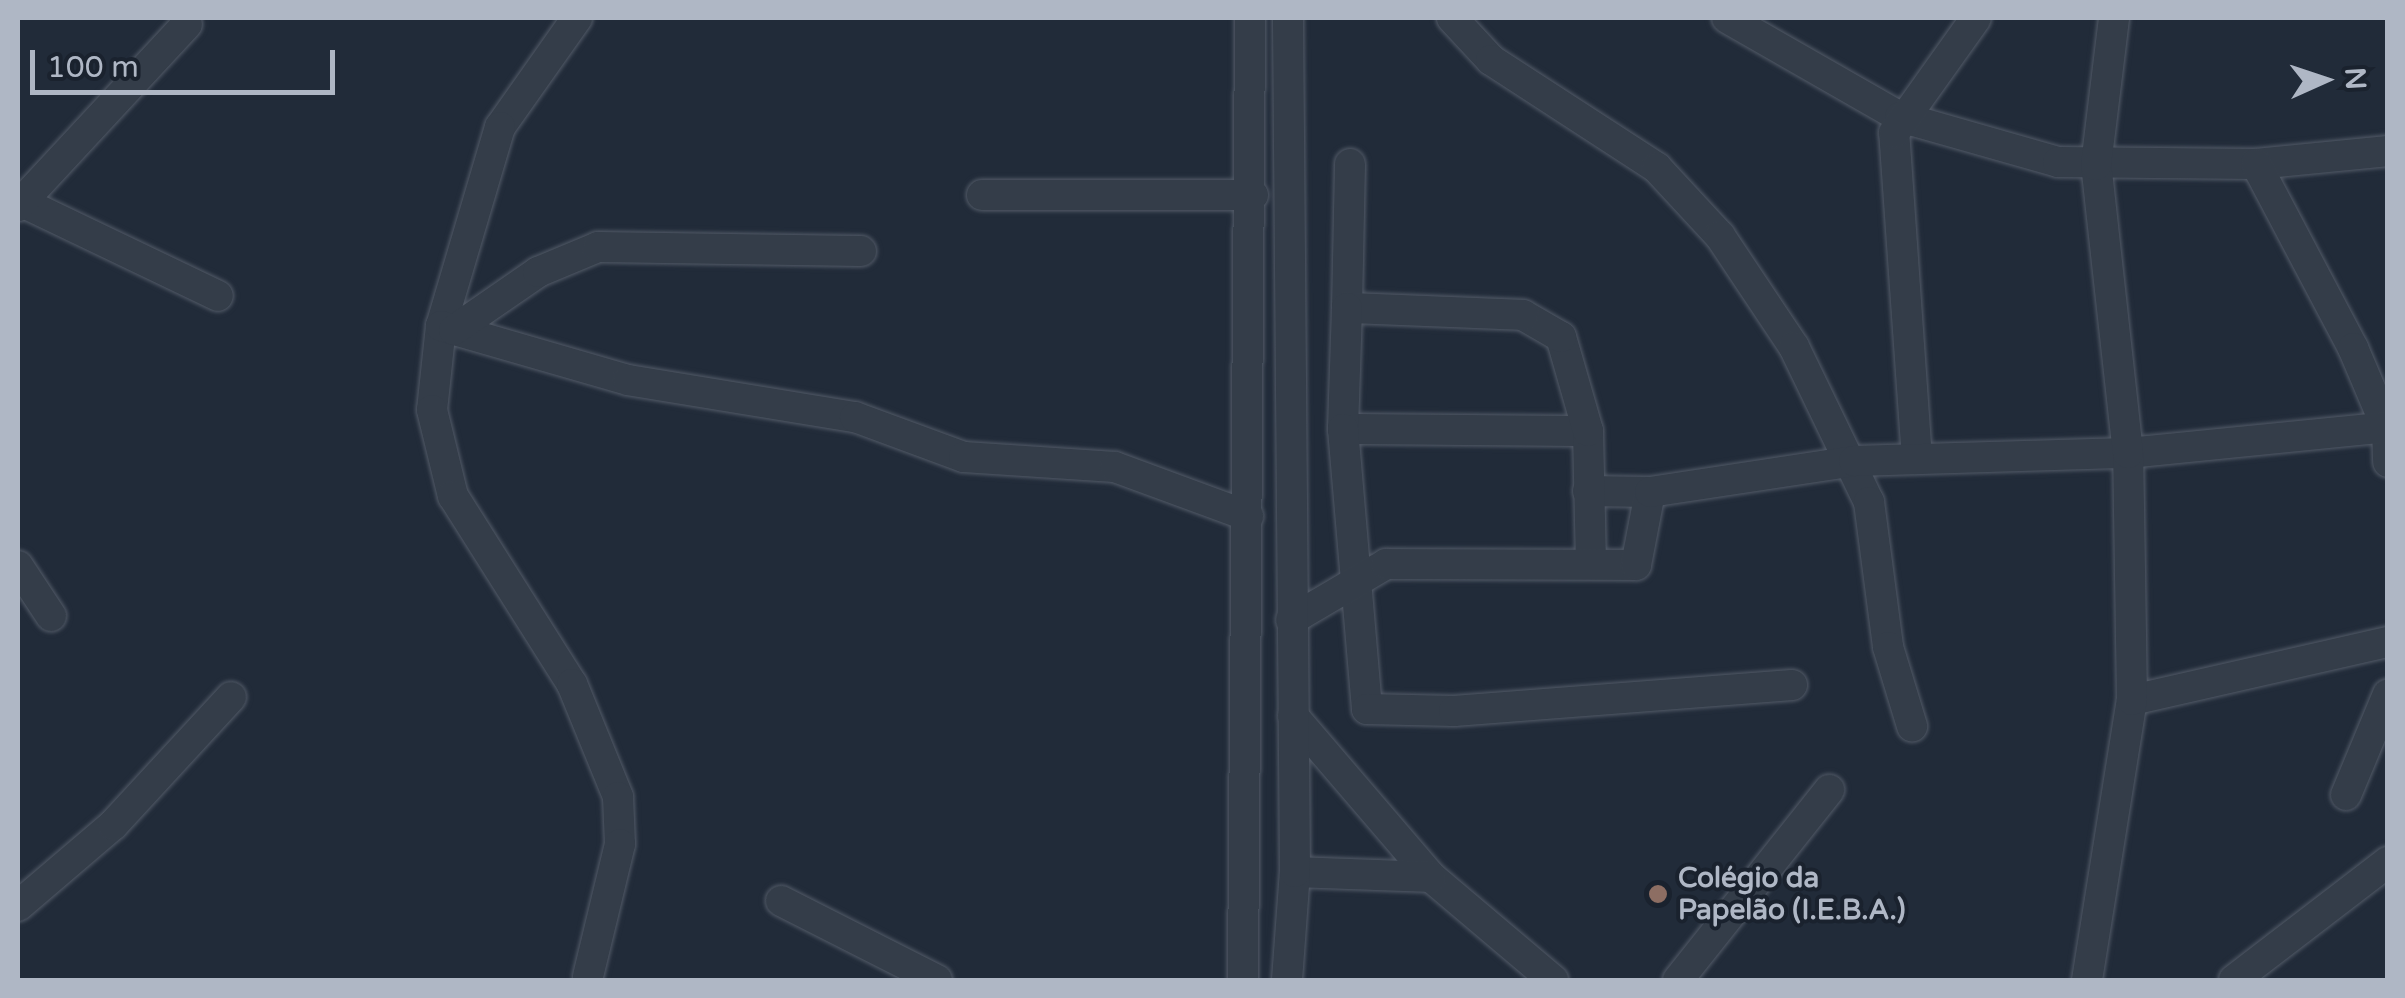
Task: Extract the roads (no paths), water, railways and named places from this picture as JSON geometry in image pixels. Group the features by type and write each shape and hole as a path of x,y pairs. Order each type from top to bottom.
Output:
{"street":[{"path":"577,18 500,127 447,328 432,410 453,496 572,684 618,797 620,844 588,976"},
{"path":"1243,980 1253,195 1250,18"},
{"path":"1287,980 1295,872 1288,18"},
{"path":"1452,18 1491,60 1657,168 1720,236 1854,461 1912,726"},
{"path":"1728,18 1900,117 2096,165 2256,164 2388,151"},
{"path":"1917,459 1890,164 1900,117 1976,18"},
{"path":"2087,980 2132,700 2128,453 2096,165 2114,18"},
{"path":"187,24 20,204 218,296"},
{"path":"1350,164 1342,429 1362,575 1370,710 1792,685"},
{"path":"2256,164 2387,428 2388,462"},
{"path":"982,195 1253,195"},
{"path":"447,328 538,272 598,247 861,252"},
{"path":"1347,308 1523,315 1545,324 1572,356 1588,432 1591,564"},
{"path":"447,328 628,380 855,418 964,457 1115,467 1248,516"},
{"path":"1588,491 1650,492 1854,461 2128,453 2387,428"},
{"path":"1342,429 1588,432"},
{"path":"1290,620 1386,564 1591,564 1642,560 1650,492"},
{"path":"18,566 51,616"},
{"path":"2132,700 2388,642"},
{"path":"2346,795 2388,694"},
{"path":"19,900 113,825 231,696"},
{"path":"1292,716 1431,877 1554,980"},
{"path":"1678,980 1829,790"},
{"path":"2234,980 2388,862"},
{"path":"1295,872 1431,877"},
{"path":"782,902 937,980"}],"place":[{"name":"Colégio da Papelão (I.E.B.A.)","path":"1658,894"}]}
